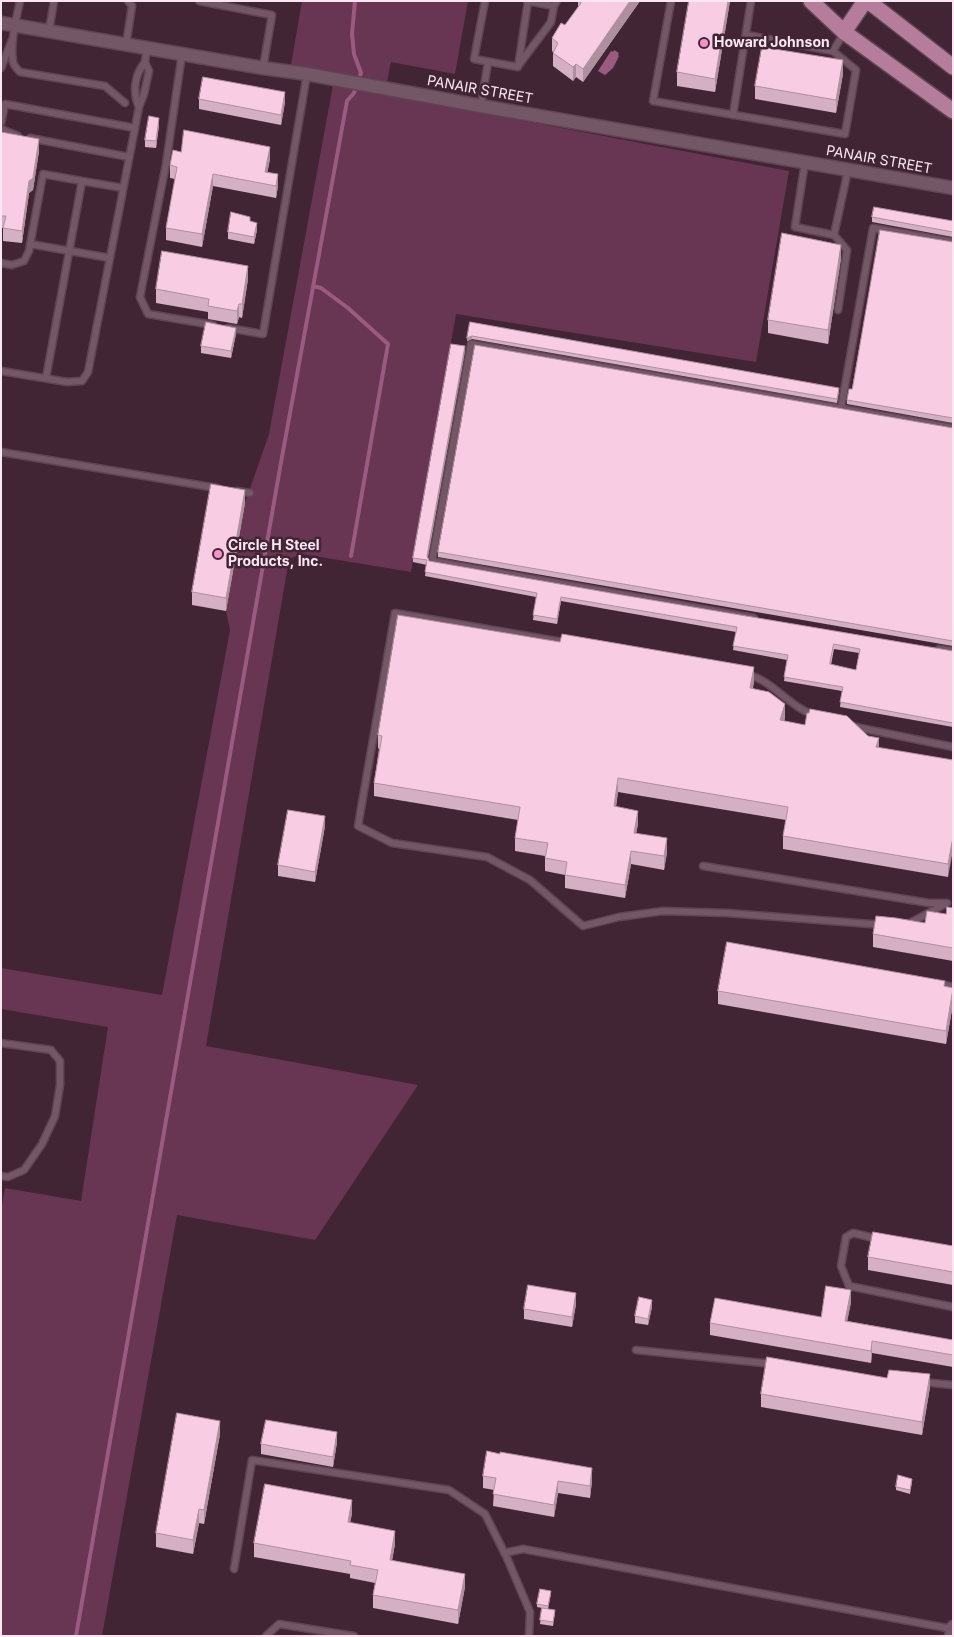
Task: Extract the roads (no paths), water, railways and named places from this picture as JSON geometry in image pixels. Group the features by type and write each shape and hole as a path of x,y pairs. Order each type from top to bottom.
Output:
{"main road":[{"path":"811,1 844,32 953,111"},
{"path":"844,32 867,1 953,67"}],"street":[{"name":"PANAIR STREET","path":"1,23 15,30 49,31 311,75 953,188"},
{"path":"951,1636 953,1628"}],"lane":[{"path":"20,1 15,30 13,62 15,68 20,72 105,86 128,105 138,110"},
{"path":"49,31 54,1"},
{"path":"126,45 132,6 128,1"},
{"path":"199,1 272,14 263,68"},
{"path":"485,1 474,59 518,67"},
{"path":"527,1 556,4 551,22 518,67 527,1"},
{"path":"671,1 653,101 846,134 856,70 833,51 746,35"},
{"path":"733,115 751,1"},
{"path":"1,68 15,30"},
{"path":"833,51 844,32"},
{"path":"1,371 67,382 82,381 88,372 138,110 149,71 145,62 147,48"},
{"path":"182,54 166,164 140,297 148,314 263,334 311,75"},
{"path":"138,110 134,96 138,70 145,62"},
{"path":"481,106 488,62"},
{"path":"1,123 5,104 135,128"},
{"path":"1,129 12,134 129,157"},
{"path":"806,162 794,227 834,235 847,250 838,310"},
{"path":"834,235 848,170"},
{"path":"1,263 12,265 24,261 29,251 43,174 124,188"},
{"path":"46,378 82,181"},
{"path":"841,408 873,228 953,242"},
{"path":"30,244 110,258"},
{"path":"758,618 432,561 471,344 953,428"},
{"path":"1,452 221,489"},
{"path":"230,490 250,493"},
{"path":"571,644 395,613 358,826 392,843 486,857 530,880 583,926 619,917 664,911 727,913 894,926"},
{"path":"931,648 953,651"},
{"path":"737,673 757,676 784,698 808,713 824,718"},
{"path":"841,723 953,747"},
{"path":"703,866 929,903 950,904"},
{"path":"904,926 950,904"},
{"path":"926,981 953,987"},
{"path":"1,1043 52,1050 60,1061 60,1085 55,1116 42,1144 24,1170 8,1177 1,1176"},
{"path":"889,1241 852,1234 846,1238 841,1266 849,1286 953,1307"},
{"path":"636,1350 776,1364"},
{"path":"915,1381 953,1385"},
{"path":"234,1569 252,1460 449,1490 485,1514 530,1612 529,1636"},
{"path":"504,1553 522,1549 953,1628"},
{"path":"266,1636 280,1624 354,1636"}],"waterway":[{"path":"76,1636 280,468 347,101 354,93 361,73 354,54 352,34 355,1"},
{"path":"313,286 321,288 348,308 388,344 351,556"}],"place":[{"name":"Howard Johnson","path":"704,43"},
{"name":"Circle H Steel Products, Inc.","path":"218,554"}]}
